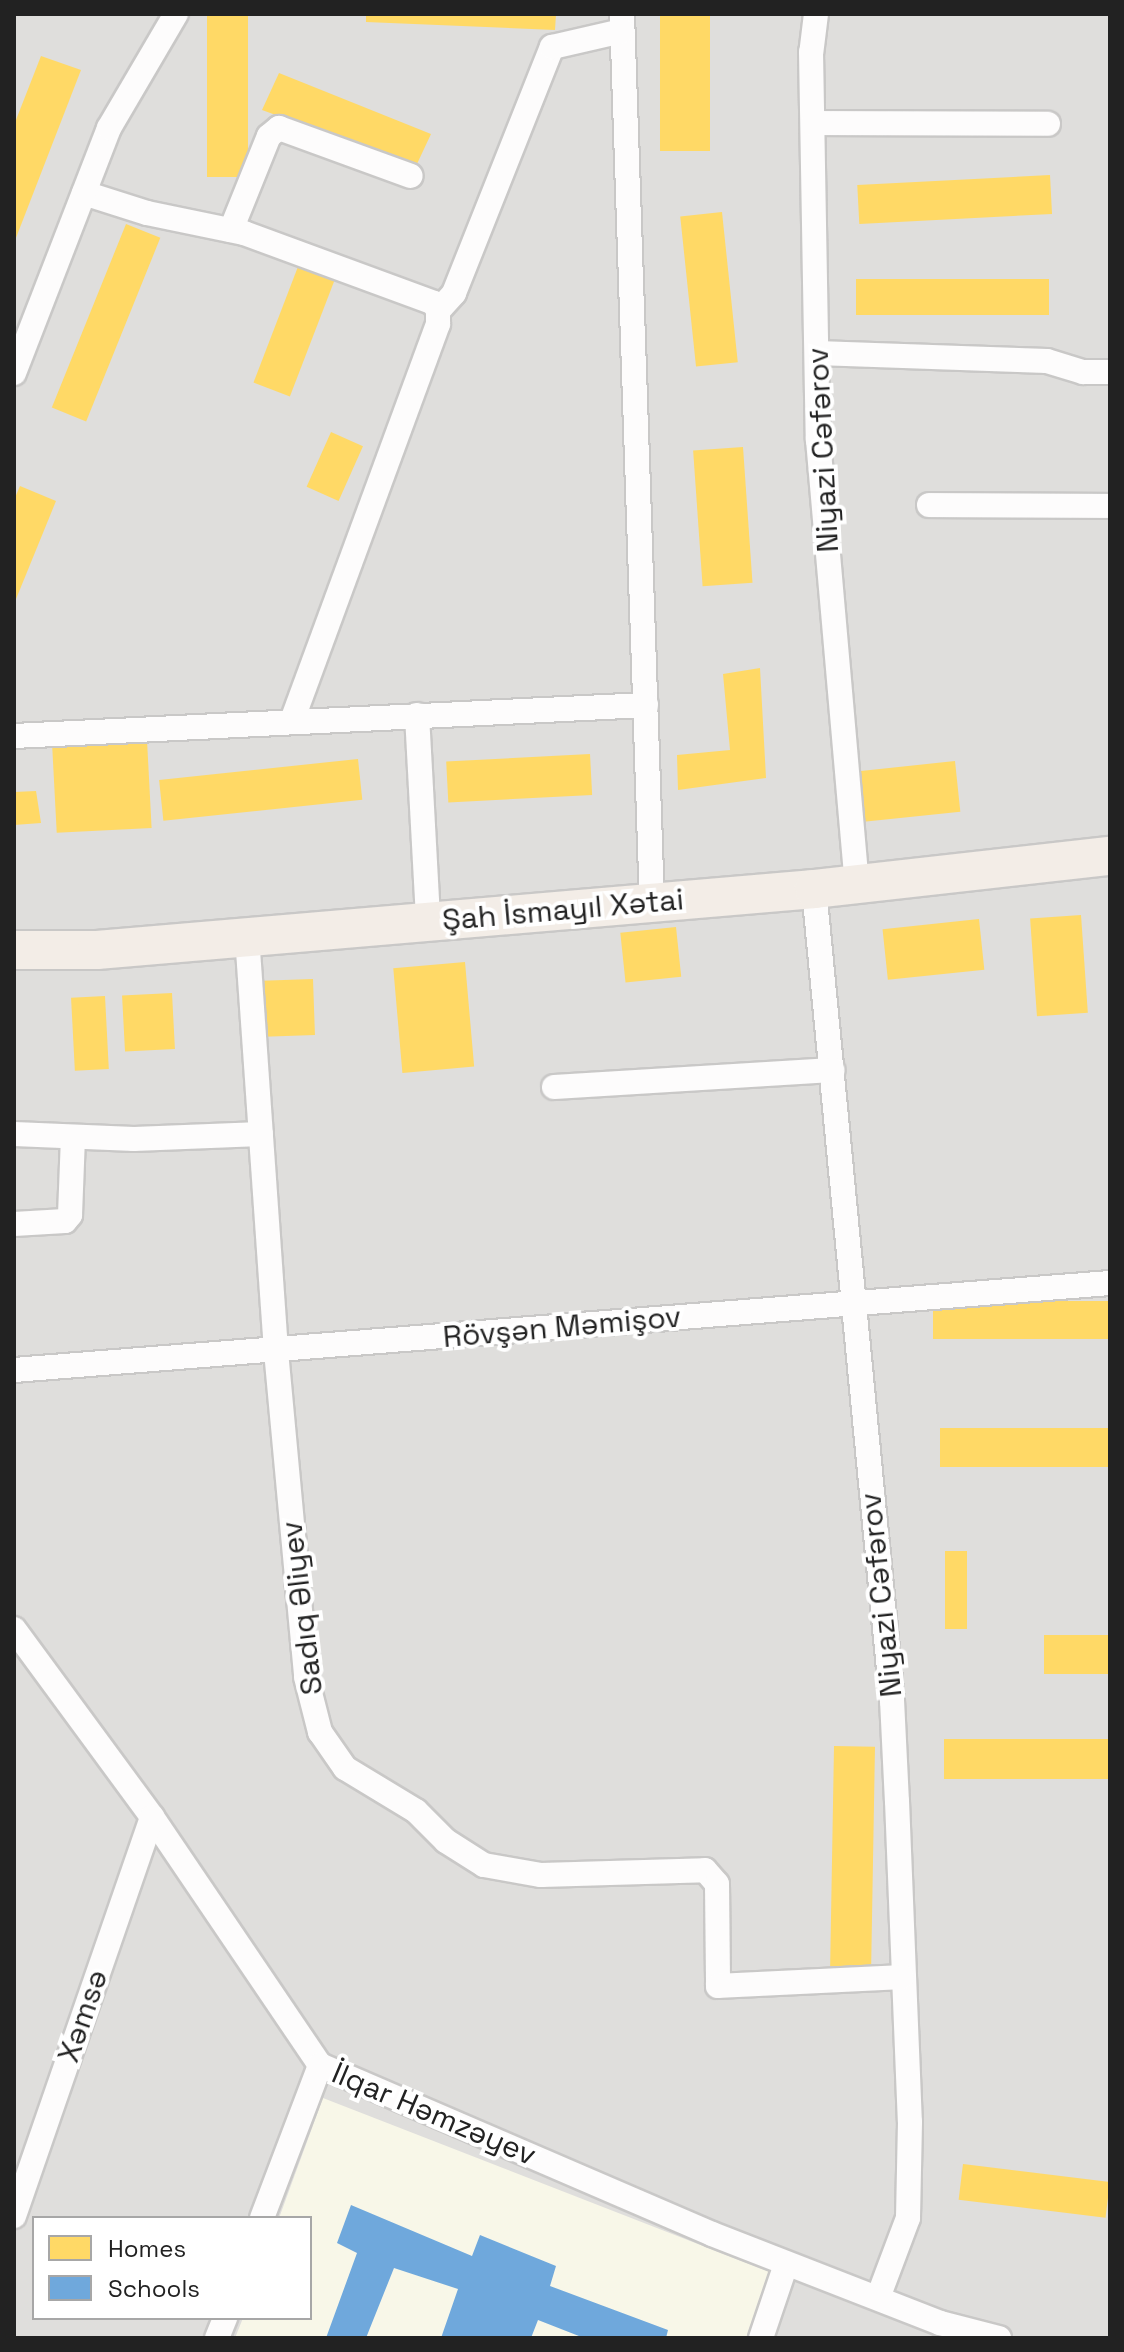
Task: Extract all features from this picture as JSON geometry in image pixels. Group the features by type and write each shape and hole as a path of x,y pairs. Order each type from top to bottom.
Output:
{"main road":[{"name":"Şah İsmayıl Xətai","path":"14,950 97,950 652,903 857,885 1110,856"}],"street":[{"path":"14,373 109,128 176,14"},
{"name":"Niyazi Cəfərov","path":"816,14 811,52 818,440 857,885"},
{"path":"292,721 435,333 438,311 454,293 552,47 622,22 652,903"},
{"path":"813,123 1048,124"},
{"path":"231,230 269,136 279,128 411,176"},
{"path":"84,193 147,213 231,230 434,303 438,311"},
{"path":"817,353 1047,361 1110,384"},
{"path":"1083,372 1110,372"},
{"path":"929,505 1110,506"},
{"path":"14,736 646,705"},
{"path":"417,715 428,921"},
{"name":"Niyazi Cəfərov","path":"814,889 892,1700 910,2122 908,2218 878,2298"},
{"name":"Sadıq Əliyev","path":"247,936 276,1351 306,1677 320,1732 345,1768 416,1811 446,1841 484,1865 541,1875 705,1870 717,1884 718,1986 902,1977"},
{"path":"554,1087 832,1070"},
{"path":"14,1134 73,1138 261,1134"},
{"path":"14,1224 65,1221 70,1215 73,1138"},
{"name":"Rövşən Məmişov","path":"14,1370 1110,1283"},
{"name":"İlqar Həmzəyev","path":"14,1629 152,1817 320,2065 786,2264 940,2323 996,2338"},
{"name":"Xəmsə","path":"14,2216 152,1817"},
{"path":"263,2216 320,2065"},
{"path":"761,2338 786,2264"}],"shaded area":[{"path":"14,14 1110,14 1110,2338 14,2338"},
{"path":"323,2098 770,2272 746,2338 235,2338 242,2320 312,2320 312,2216 280,2216"}],"building: Homes":[{"path":"207,14 248,14 248,177 207,177"},
{"path":"366,14 556,14 555,30 366,22"},
{"path":"660,14 710,14 710,151 660,151"},
{"path":"41,56 81,70 14,243 14,125"},
{"path":"279,73 431,134 416,166 262,110"},
{"path":"1050,175 1052,214 859,224 857,185"},
{"path":"722,212 738,362 696,367 680,216"},
{"path":"126,224 160,238 86,421 52,408"},
{"path":"299,264 335,278 290,397 253,383"},
{"path":"856,279 1049,279 1049,315 856,315"},
{"path":"331,432 363,446 339,501 307,487"},
{"path":"743,447 752,583 703,586 693,450"},
{"path":"20,486 56,501 14,604 14,500"},
{"path":"760,668 766,778 678,790 677,755 730,750 723,674"},
{"path":"147,740 152,828 57,833 52,745"},
{"path":"590,754 592,795 448,802 446,762"},
{"path":"358,759 362,800 163,821 159,780"},
{"path":"955,761 960,812 864,822 859,771"},
{"path":"36,791 41,823 14,825 14,792"},
{"path":"1081,915 1088,1013 1037,1016 1030,919"},
{"path":"979,919 984,970 888,980 883,929"},
{"path":"676,927 681,977 626,983 620,933"},
{"path":"465,962 474,1067 402,1073 393,968"},
{"path":"313,979 315,1035 264,1037 262,981"},
{"path":"172,993 175,1049 125,1052 122,996"},
{"path":"105,996 109,1069 75,1071 71,998"},
{"path":"933,1301 1110,1301 1110,1339 933,1339"},
{"path":"940,1428 1110,1428 1110,1467 940,1467"},
{"path":"945,1551 967,1551 967,1629 945,1629"},
{"path":"1044,1635 1110,1635 1110,1674 1044,1674"},
{"path":"944,1739 1110,1739 1110,1779 944,1779"},
{"path":"834,1746 875,1747 871,1972 830,1971"},
{"path":"963,2164 1110,2182 1106,2218 959,2200"}],"building: Schools":[{"path":"351,2205 472,2256 480,2235 556,2266 550,2286 668,2330 666,2338 584,2338 538,2320 531,2338 441,2338 458,2289 394,2268 366,2338 326,2338 357,2253 337,2243"}]}
